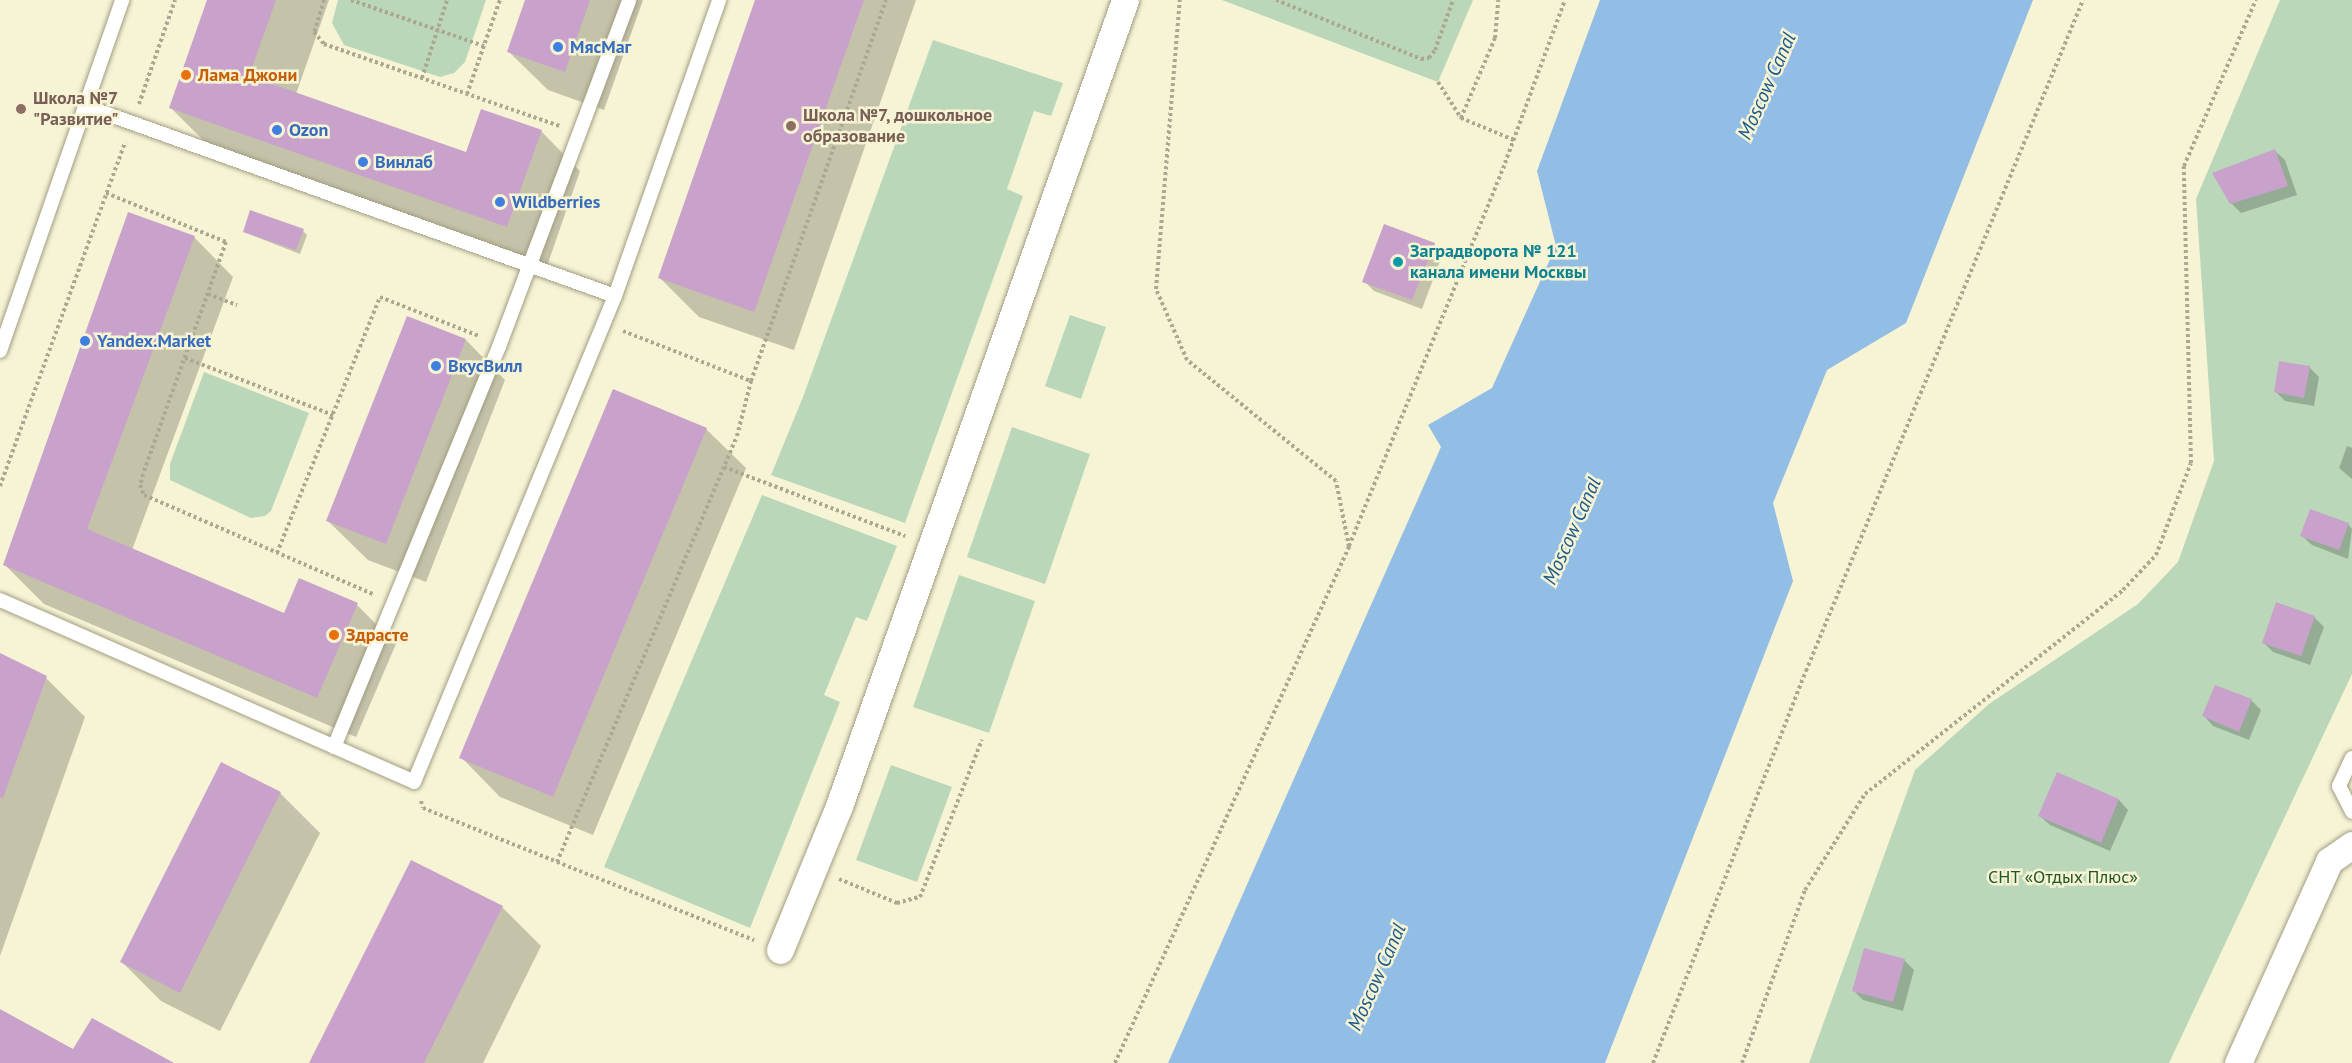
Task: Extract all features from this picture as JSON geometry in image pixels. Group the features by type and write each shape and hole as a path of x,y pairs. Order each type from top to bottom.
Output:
{"street":[{"path":"780,950 813,869 931,546 1125,0"},
{"path":"2238,1063 2329,861 2352,845"}],"lane":[{"path":"0,351 122,0"},
{"path":"334,747 500,344 629,0"},
{"path":"0,600 414,782 605,324 719,0"},
{"path":"85,106 615,296"},
{"path":"2352,758 2339,786 2352,812"}],"path":[{"path":"0,486 175,0"},
{"path":"324,0 314,32 324,44 580,133"},
{"path":"351,0 484,46"},
{"path":"422,78 447,0"},
{"path":"467,94 500,0"},
{"path":"557,862 737,436 752,381 886,0"},
{"path":"1180,0 1156,289 1187,360 1336,481 1349,547"},
{"path":"1276,0 1421,59 1430,58 1435,50 1453,0"},
{"path":"1461,118 1495,38 1498,0"},
{"path":"1115,1063 1349,547 1514,140 1565,0"},
{"path":"1653,1063 1806,671 2083,0"},
{"path":"1742,1063 1805,890 1865,794 2123,590 2156,555 2191,463 2184,166 2256,0"},
{"path":"1438,82 1461,118 1514,140"},
{"path":"106,193 226,242 143,474 140,485 144,495 393,602"},
{"path":"208,294 237,305"},
{"path":"277,553 380,297 500,344"},
{"path":"605,324 752,381"},
{"path":"185,358 333,414"},
{"path":"724,467 931,546"},
{"path":"813,869 897,903 920,897 982,740"},
{"path":"414,782 423,808 780,950"}],"green space":[{"path":"338,0 486,0 465,62 454,73 440,77 344,45 332,23"},
{"path":"1222,0 1473,0 1438,82"},
{"name":"СНТ «Отдых Плюс»","path":"2280,0 2352,0 2352,674 2169,1063 1809,1063 1915,770 1989,704 2138,604 2178,562 2214,461 2196,199"},
{"path":"933,40 1063,83 1051,116 1034,111 1007,189 1023,196 905,523 771,475 803,397"},
{"path":"1070,315 1106,327 1081,399 1045,386"},
{"path":"204,372 309,413 271,511 265,516 251,518 170,480 170,464"},
{"path":"1012,427 1090,454 1045,584 967,557"},
{"path":"762,495 897,546 867,621 856,617 824,695 840,702 750,928 604,867"},
{"path":"959,575 1035,601 989,733 913,707"},
{"path":"891,765 952,787 917,882 856,860"}],"water":[{"name":"Moscow Canal","path":"1600,0 2033,0 1906,323 1827,370 1773,503 1793,581 1605,1063 1168,1063 1441,447 1428,425 1492,388 1556,246 1537,171"}],"building":[{"path":"207,0 276,0 249,76 466,152 481,109 542,130 507,227 169,108"},
{"path":"525,0 590,0 565,72 507,52"},
{"path":"755,0 864,0 754,312 658,278"},
{"path":"2275,149 2288,186 2230,204 2212,173"},
{"path":"250,210 304,229 296,250 243,232"},
{"path":"128,212 195,236 87,529 284,613 299,578 358,603 317,698 3,565"},
{"name":"Заградворота № 121 канала имени Москвы","path":"1384,224 1435,243 1412,300 1362,282"},
{"path":"407,316 466,339 386,544 326,521"},
{"path":"2279,361 2310,366 2304,398 2274,392"},
{"path":"613,389 707,428 553,797 459,758"},
{"path":"2310,509 2349,523 2339,550 2300,536"},
{"path":"2276,602 2315,616 2301,656 2262,643"},
{"path":"0,653 47,676 3,798 0,797"},
{"path":"2215,685 2252,699 2239,732 2202,716"},
{"path":"221,762 281,792 180,993 120,962"},
{"path":"2057,772 2119,799 2101,843 2038,816"},
{"path":"411,860 503,906 424,1063 309,1063"},
{"path":"1864,948 1905,959 1893,1002 1852,991"},
{"path":"0,1009 73,1049 92,1018 174,1063 0,1063"}],"place":[{"name":"МясМаг","path":"558,47"},
{"name":"Лама Джони","path":"186,75"},
{"name":"Школа №7 \"Развитие\"","path":"21,109"},
{"name":"Школа №7, дошкольное образование","path":"791,126"},
{"name":"Ozon","path":"277,130"},
{"name":"Винлаб","path":"363,162"},
{"name":"Wildberries","path":"500,202"},
{"name":"Заградворота № 121 канала имени Москвы","path":"1398,262"},
{"name":"Yandex.Market","path":"85,341"},
{"name":"ВкусВилл","path":"436,366"},
{"name":"Здрасте","path":"334,635"}]}
